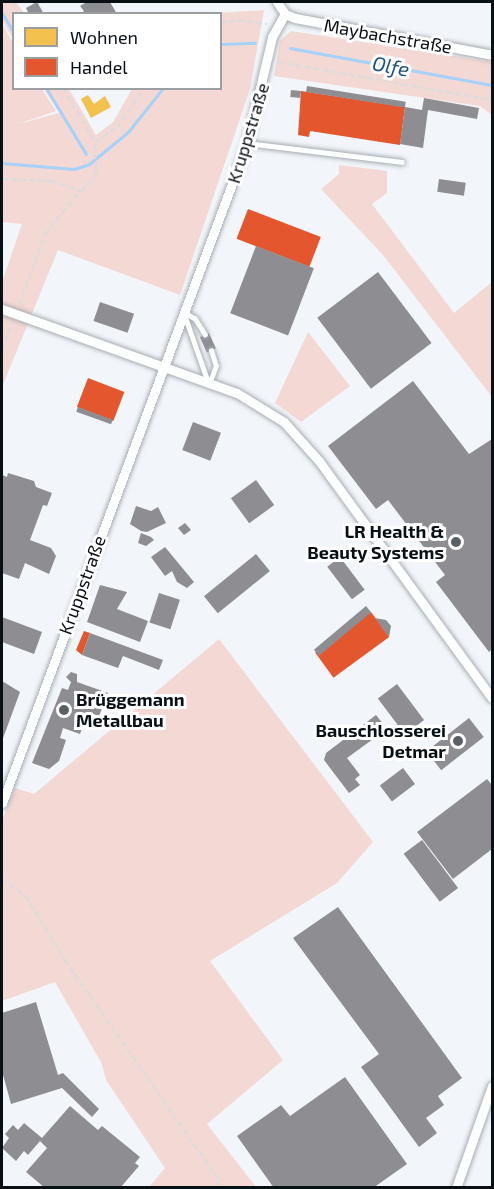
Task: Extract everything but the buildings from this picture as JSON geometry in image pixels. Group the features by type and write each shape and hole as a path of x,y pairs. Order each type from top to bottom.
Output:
{"street":[{"path":"277,2 285,14"},
{"name":"Kruppstraße","path":"2,803 247,143 276,26 285,14"},
{"name":"Maybachstraße","path":"285,14 492,55"},
{"path":"2,309 209,384 259,404 285,422 305,443 492,698"},
{"path":"456,1188 492,1086"}],"lane":[{"path":"247,143 402,162"},
{"path":"184,314 195,319 205,335"},
{"path":"184,314 209,384"},
{"path":"209,384 216,366 211,351"}],"path":[{"path":"222,23 238,20 276,26"},
{"path":"268,60 492,100"},
{"path":"2,350 45,234 81,191 93,181 98,170 95,142 64,90"},
{"path":"95,142 117,127 143,90"},
{"path":"2,179 51,181 81,191"},
{"path":"2,879 26,896 65,960 220,1181 214,1188"}],"shaded area":[{"path":"2,2 16,2 23,12 12,12 12,37 2,20"},
{"path":"264,10 250,89 180,295 58,250 2,387 2,282 22,224 2,222 2,23 12,41 12,90 43,90 56,111 18,124 59,113 45,90 70,90 96,135 113,122 131,90 222,90 222,13"},
{"path":"291,31 492,62 492,115 480,106 274,76 280,41"},
{"path":"339,165 387,171 387,193 372,204 454,313 492,282 492,397 383,255 321,189 339,174"},
{"path":"308,332 350,386 301,422 275,403"},
{"path":"219,639 373,842 337,883 210,961 283,1060 207,1124 256,1187 149,1187 165,1168 106,1080 102,1064 55,982 2,1001 2,820 15,788 34,794"}],"waterway":[{"path":"2,13 12,30"},
{"name":"Olfe","path":"222,44 255,43"},
{"name":"Olfe","path":"290,48 492,85"},
{"path":"47,90 86,154"},
{"name":"Olfe","path":"2,163 74,169 89,164 128,132 161,90"}],"place":[{"name":"LR Health & Beauty Systems","path":"456,542"},
{"name":"Brüggemann Metallbau","path":"64,710"},
{"name":"Bauschlosserei Detmar","path":"458,741"}]}
